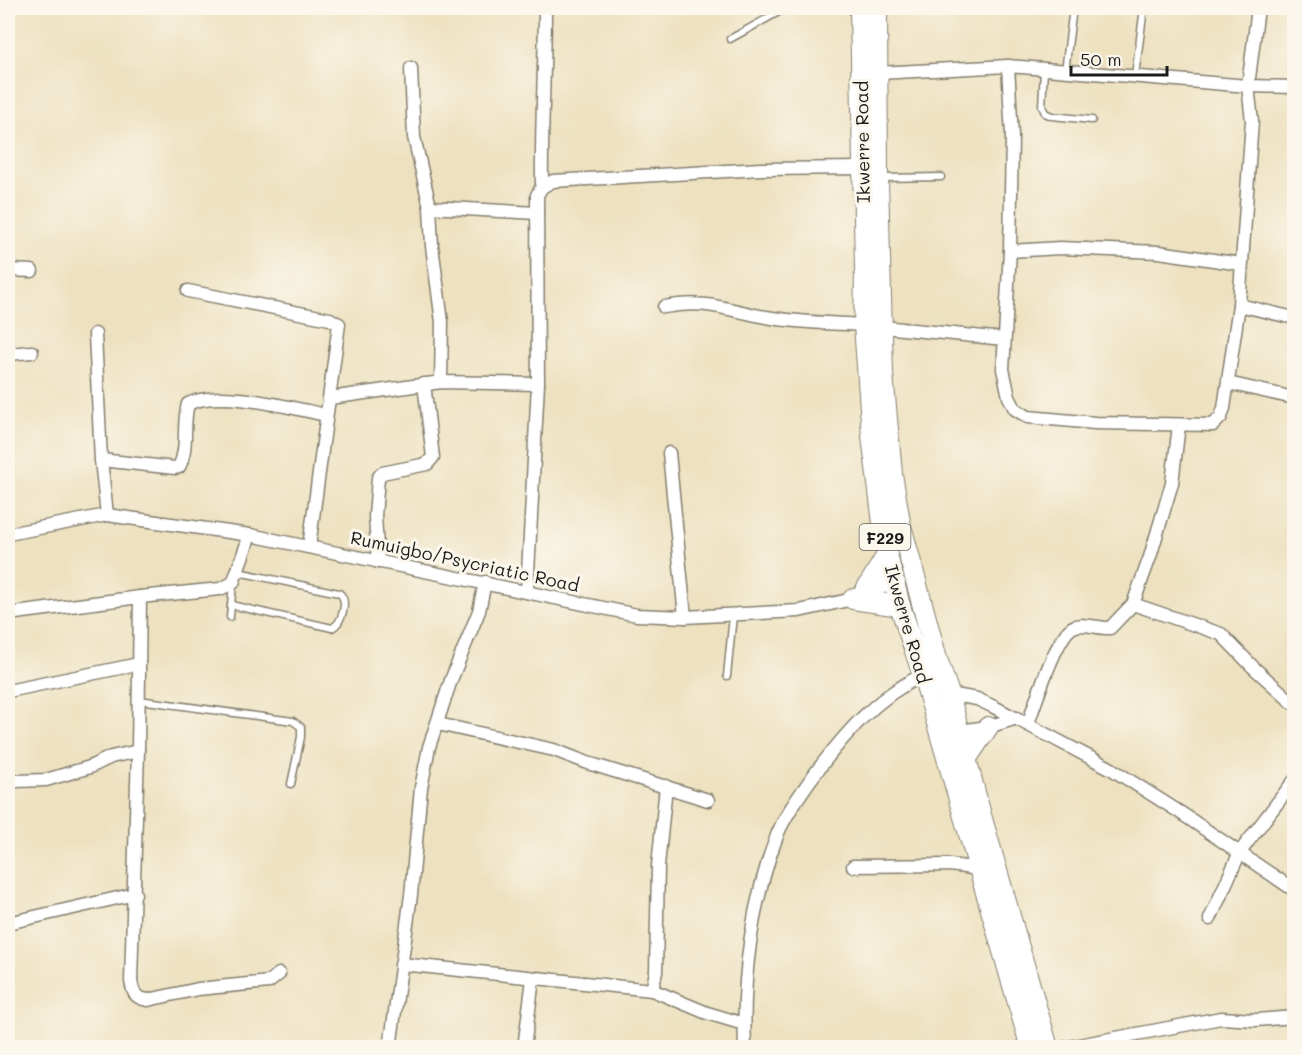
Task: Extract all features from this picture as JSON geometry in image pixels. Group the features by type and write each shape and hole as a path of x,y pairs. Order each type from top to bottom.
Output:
{"main road":[{"name":"Ikwerre Road","path":"860,8 871,173 874,326 872,436 887,555 905,581 949,694 981,815 1048,1047"},
{"name":"Ikwerre Road","path":"871,173 878,73 877,8"},
{"name":"Ikwerre Road","path":"874,326 883,374 892,474 900,522 905,581 900,606 923,675 1031,1047"},
{"path":"887,555 859,596 900,606"},
{"path":"966,758 988,727"}],"street":[{"path":"542,188 544,8"},
{"path":"1008,66 1012,136 1010,251 1003,369 1009,397 1015,409 1028,417 1095,423 1213,424 1221,417 1239,305 1252,121 1248,86 1258,8"},
{"path":"878,73 1008,66 1248,86 1294,87"},
{"path":"411,68 414,137 430,207 432,246 442,322 441,382"},
{"path":"527,592 537,384 537,195 542,188 553,182 668,174 761,170 871,173"},
{"path":"430,207 537,213"},
{"path":"1010,251 1060,248 1159,252 1241,264"},
{"path":"8,270 32,271"},
{"path":"188,291 335,321 339,324 309,547"},
{"path":"664,307 684,303 710,304 780,319 1004,339"},
{"path":"1239,305 1294,318"},
{"path":"95,334 101,460 107,514"},
{"path":"8,354 32,352"},
{"path":"330,398 441,382 537,384"},
{"path":"1228,383 1294,398"},
{"path":"378,562 375,516 378,478 382,473 427,464 433,457 423,384"},
{"path":"101,460 175,468 179,466 183,458 185,414 188,404 202,399 248,400 326,415"},
{"path":"1022,721 1061,642 1069,631 1074,626 1110,628 1132,604 1150,557 1172,483 1179,425"},
{"path":"669,453 685,617"},
{"name":"Rumuigbo/Psycriatic Road","path":"8,534 107,514 250,535 637,615 685,617 799,611 859,596 905,581"},
{"path":"8,614 220,589 235,578 250,535"},
{"path":"390,1047 411,895 421,788 429,747 451,681 479,610 485,582"},
{"path":"140,597 135,894 131,981 133,991 140,999 148,1000 198,989 269,982 279,974"},
{"path":"1132,604 1221,634 1294,704"},
{"path":"8,692 139,664"},
{"path":"745,1047 744,1024 750,942 763,883 778,832 797,799 843,736 902,684 923,675"},
{"path":"949,694 976,699 1110,768 1240,852 1294,890"},
{"path":"959,732 1022,721"},
{"path":"438,724 554,750 588,764 708,800"},
{"path":"8,783 46,780 90,768 111,757 138,751"},
{"path":"1210,919 1240,852 1294,781"},
{"path":"652,990 656,972 658,866 666,786"},
{"path":"853,866 950,865 979,868"},
{"path":"8,923 135,894"},
{"path":"401,964 652,990 707,1013 744,1024"},
{"path":"524,1047 533,979"},
{"path":"1063,1047 1221,1018 1256,1020 1294,1017"}],"lane":[{"path":"730,39 786,8"},
{"path":"1065,71 1073,8"},
{"path":"1135,76 1144,8"},
{"path":"1044,69 1042,106 1045,113 1052,116 1092,120"},
{"path":"871,173 941,177"},
{"path":"230,617 231,605 235,578 339,593 345,600 339,622 332,628 231,605"},
{"path":"727,676 733,614"},
{"path":"139,700 293,721 301,728 302,737 291,784"}]}
